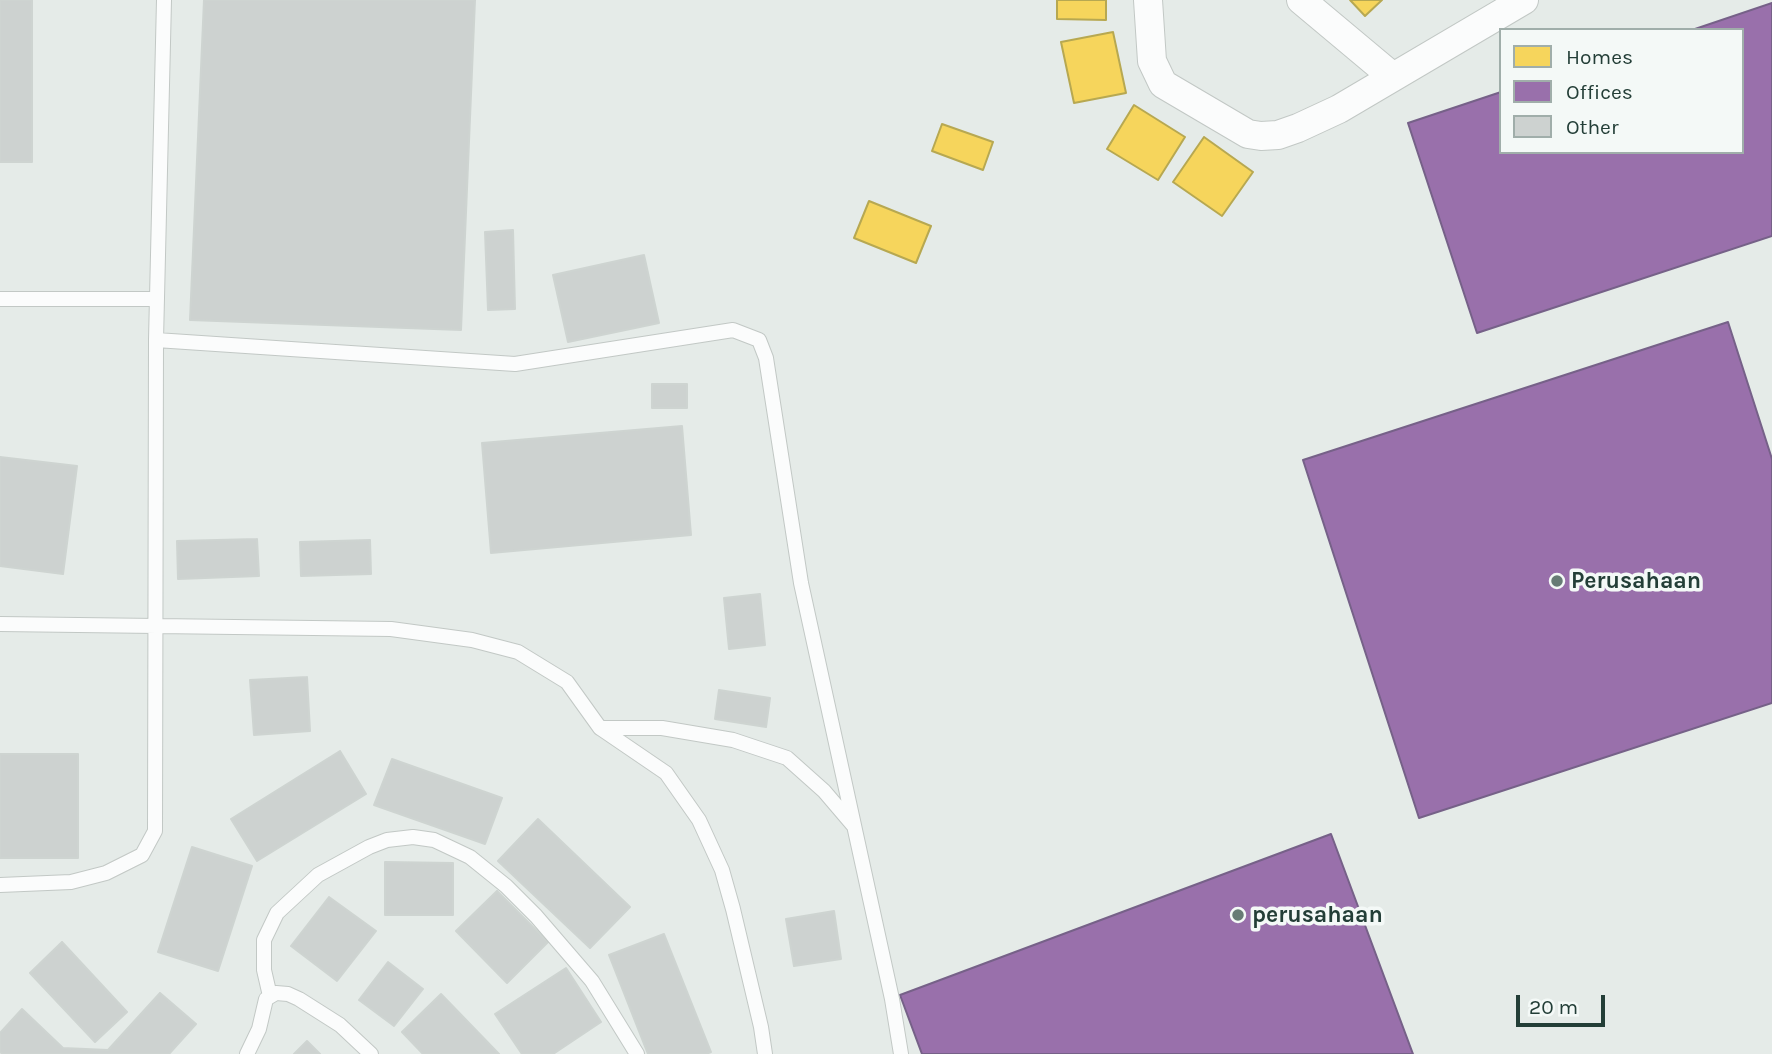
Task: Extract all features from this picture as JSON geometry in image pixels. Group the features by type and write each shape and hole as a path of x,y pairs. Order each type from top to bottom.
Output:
{"street":[{"path":"1148,0 1152,61 1163,84 1248,134 1261,136 1278,135 1298,128 1339,108 1524,0"},
{"path":"1301,0 1393,77"}],"lane":[{"path":"0,885 71,882 106,873 142,855 155,831 156,340 164,0"},
{"path":"0,299 157,299"},
{"path":"156,340 515,364 733,330 759,340 766,358 801,583 892,999 901,1054"},
{"path":"0,624 391,629 472,640 518,652 567,682 600,728 666,773 699,820 722,870 761,1027 765,1054"},
{"path":"600,728 662,728 733,740 787,758 824,791 854,826"},
{"path":"270,996 264,970 264,940 276,913 318,875 369,847 387,840 413,837 434,840 470,858 536,916 592,981 637,1054"},
{"path":"247,1054 259,1029 266,999 276,993 299,999 340,1025 371,1054"}],"building: Homes":[{"path":"1057,0 1106,0 1106,20 1057,19"},
{"path":"1350,0 1382,0 1365,16"},
{"path":"1113,32 1126,93 1074,103 1061,42"},
{"path":"1134,105 1185,137 1158,180 1107,149"},
{"path":"942,124 993,142 983,170 932,151"},
{"path":"1204,137 1253,172 1222,216 1173,182"},
{"path":"869,201 931,226 916,263 854,238"}],"building: Offices":[{"path":"1772,3 1772,236 1477,333 1408,123 1499,93 1499,154 1744,154 1744,28 1698,28"},
{"name":"Perusahaan","path":"1728,322 1772,459 1772,703 1419,818 1303,460"},
{"name":"perusahaan","path":"1331,834 1413,1054 922,1054 900,995"}],"building: Other":[{"path":"0,0 32,0 32,162 0,162"},
{"path":"204,0 475,0 461,330 190,320"},
{"path":"513,230 515,309 488,310 485,232"},
{"path":"644,255 659,323 568,342 553,275"},
{"path":"652,384 687,384 687,408 652,408"},
{"path":"682,426 691,535 491,553 482,443"},
{"path":"0,457 77,466 63,574 0,566"},
{"path":"257,539 259,576 178,579 177,541"},
{"path":"370,540 371,574 301,576 300,542"},
{"path":"760,594 765,645 729,649 724,598"},
{"path":"307,677 310,731 254,735 250,680"},
{"path":"719,690 770,698 766,727 715,719"},
{"path":"340,751 366,794 257,861 231,819"},
{"path":"0,754 78,754 78,858 0,858"},
{"path":"392,759 502,798 485,844 374,805"},
{"path":"538,819 630,907 590,948 498,861"},
{"path":"192,847 252,866 218,971 158,952"},
{"path":"385,862 453,863 453,915 385,915"},
{"path":"497,891 548,942 507,983 456,931"},
{"path":"329,897 376,931 337,981 291,946"},
{"path":"834,911 841,959 794,966 786,919"},
{"path":"664,934 711,1052 706,1054 648,1054 609,955"},
{"path":"62,942 127,1012 95,1042 30,973"},
{"path":"388,962 423,989 394,1026 359,1000"},
{"path":"566,968 601,1022 553,1054 522,1054 495,1014"},
{"path":"160,993 196,1024 169,1054 0,1052 0,1033 22,1009 63,1048 108,1050"},
{"path":"441,994 499,1054 423,1054 402,1032"},
{"path":"307,1041 320,1054 294,1054"}],"place":[{"name":"Perusahaan","path":"1557,581"},
{"name":"perusahaan","path":"1238,915"}]}
